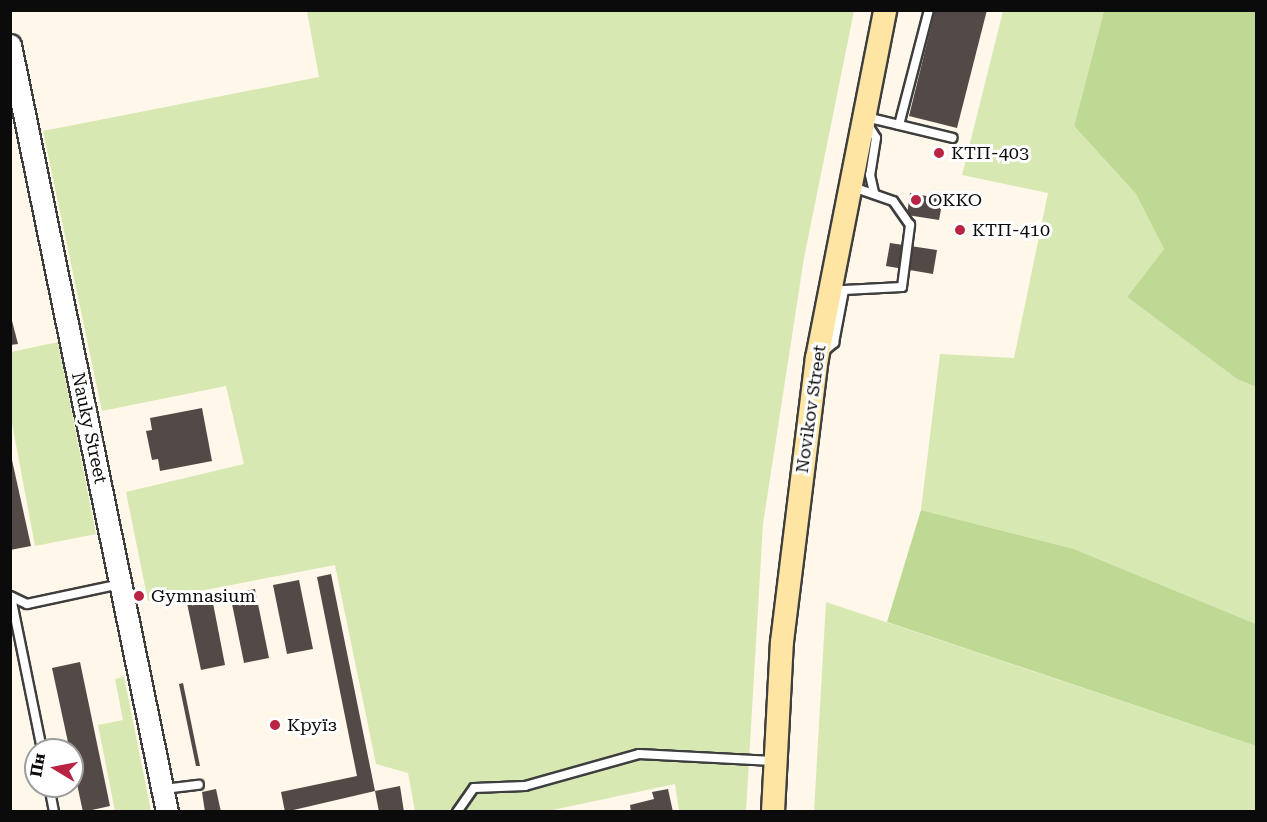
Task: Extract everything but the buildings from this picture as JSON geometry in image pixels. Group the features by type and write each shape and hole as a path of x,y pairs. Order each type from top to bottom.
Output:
{"main road":[{"name":"Novikov Street","path":"773,812 782,642 818,358 836,288 847,186 885,10"}],"street":[{"name":"Nauky Street","path":"10,45 166,811"}],"lane":[{"path":"899,125 929,10"},
{"path":"861,115 953,138"},
{"path":"861,115 876,138 870,175 874,192"},
{"path":"836,288 902,287 910,225 893,201 874,192 847,186"},
{"path":"11,596 27,604 120,584"},
{"path":"11,596 40,738"},
{"path":"457,812 474,788 525,786 639,754 775,761"},
{"path":"162,789 199,785"}],"green space":[{"path":"307,11 854,11 804,258 763,524 746,811 679,811 675,784 548,811 415,811 408,773 376,764 335,565 148,601 126,492 244,464 226,386 102,411 43,131 319,77"},
{"path":"1003,11 1104,11 1074,126 1136,194 1164,249 1127,297 1237,379 1256,387 1256,624 1074,549 921,510 940,354 1014,358 1048,193 962,175"},
{"path":"1104,11 1256,11 1256,387 1237,379 1127,297 1164,249 1136,194 1074,126"},
{"path":"58,342 96,534 35,546 11,418 11,352"},
{"path":"921,510 1074,549 1256,624 1256,746 887,622"},
{"path":"826,602 1256,746 1256,811 814,812"},
{"path":"124,677 151,811 115,811 98,725 123,720 115,679"}],"place":[{"name":"КТП-403","path":"939,153"},
{"name":"OKKO","path":"916,200"},
{"name":"КТП-410","path":"960,230"},
{"name":"Gymnasium","path":"139,596"},
{"name":"Круїз","path":"275,725"}]}
